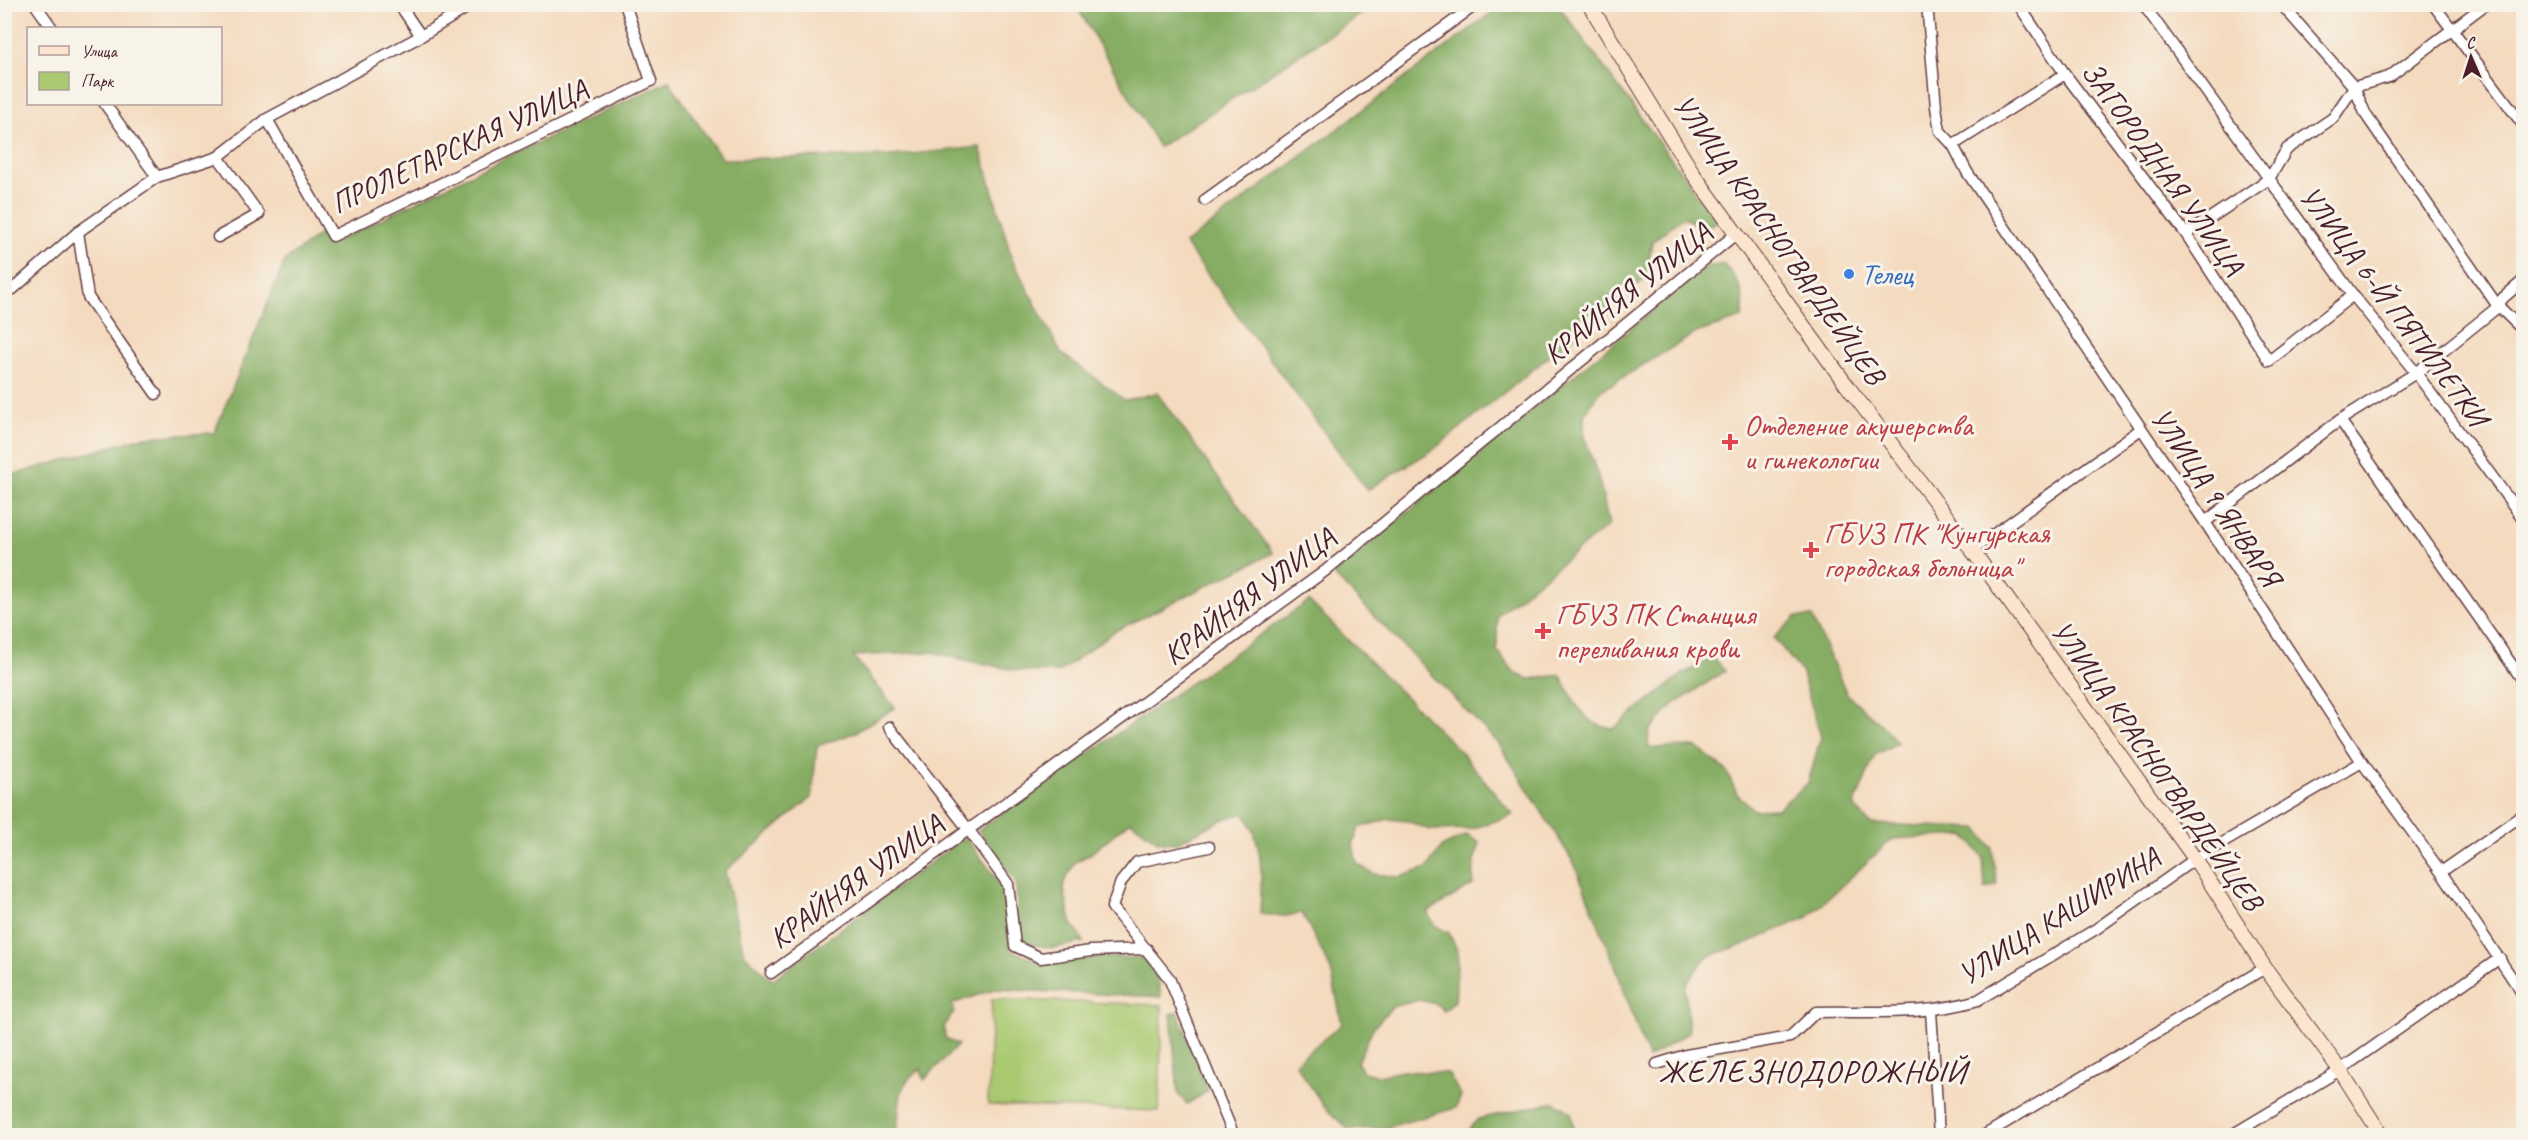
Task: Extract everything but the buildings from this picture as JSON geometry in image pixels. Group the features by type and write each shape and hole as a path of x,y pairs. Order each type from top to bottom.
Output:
{"street":[{"path":"35,4 51,27"},
{"path":"399,4 421,36"},
{"path":"13,290 78,232 157,177 218,157 267,119 421,36 473,4"},
{"name":"ПРОЛЕТАРСКАЯ УЛИЦА","path":"267,119 333,236 651,81 625,4"},
{"path":"1205,200 1477,4"},
{"name":"УЛИЦА КРАСНОГВАРДЕЙЦЕВ","path":"1589,4 1694,175 1845,383 1972,550 2195,859 2265,968 2340,1070 2382,1136"},
{"name":"УЛИЦА 9 ЯНВАРЯ","path":"1927,4 1940,131 1953,145 1967,172 2205,522 2362,762 2441,872 2523,996"},
{"name":"ЗАГОРОДНАЯ УЛИЦА","path":"2018,4 2065,74 2186,234 2270,361 2353,295"},
{"name":"УЛИЦА 6-Й ПЯТИЛЕТКИ","path":"2143,4 2353,295 2416,373 2523,520"},
{"path":"2281,4 2354,87 2366,115 2497,305 2523,331"},
{"path":"2433,4 2523,126"},
{"path":"2186,234 2269,179 2288,149 2333,117 2354,87 2389,77 2486,4"},
{"path":"1953,145 2065,74"},
{"path":"106,105 157,177"},
{"path":"218,157 259,214 218,237"},
{"path":"78,232 88,297 156,394"},
{"name":"КРАЙНЯЯ УЛИЦА","path":"771,973 1325,571 1737,233"},
{"path":"2205,522 2340,420 2416,373 2497,305 2523,280"},
{"path":"2340,420 2523,682"},
{"path":"1972,550 2140,429"},
{"path":"889,727 1008,884 1015,946 1041,958 1091,951 1147,950"},
{"name":"УЛИЦА КАШИРИНА","path":"1657,1064 1686,1055 1790,1037 1816,1012 1931,1011 1978,1000 2096,929 2195,859 2362,762"},
{"path":"2441,872 2523,814"},
{"path":"1209,847 1137,862 1121,882 1112,907 1169,978 1234,1136"},
{"path":"2230,1136 2340,1070 2500,958"},
{"path":"1983,1136 2265,968"},
{"path":"1931,1011 1939,1136"}],"green space":[{"path":"1076,5 1375,5 1159,147"},
{"path":"1502,5 1558,5 1717,221 1703,229 1683,217 1652,242 1646,278 1433,450 1367,490 1185,244"},
{"path":"669,81 722,159 892,156 980,147 1012,259 1061,353 1125,400 1157,393 1273,553 1115,631 1059,672 1021,671 932,652 853,656 895,708 854,733 817,746 812,797 725,871 744,954 772,980 965,837 1003,887 1010,950 1040,962 1103,957 1144,958 1157,974 1161,997 995,989 952,1004 954,1012 944,1026 945,1038 958,1045 924,1080 921,1069 907,1081 900,1098 897,1135 5,1136 5,477 144,437 214,433 285,261 324,231 337,241 488,166"},
{"path":"1723,264 1738,282 1743,302 1742,318 1696,333 1600,391 1584,415 1584,436 1598,476 1609,525 1497,615 1497,651 1516,674 1530,679 1560,675 1585,716 1592,722 1613,729 1683,674 1713,658 1725,671 1673,705 1649,731 1648,748 1696,747 1726,770 1737,794 1754,810 1777,809 1808,783 1821,737 1801,671 1774,638 1796,617 1812,617 1847,694 1888,731 1897,743 1875,755 1854,806 1870,824 1977,828 1992,848 1997,885 1985,889 1983,857 1965,835 1892,839 1808,917 1745,944 1706,957 1685,986 1689,1032 1648,1058 1614,963 1574,863 1499,744 1333,574 1706,267"},
{"path":"1309,601 1461,752 1513,815 1472,829 1430,830 1408,821 1388,819 1359,828 1353,845 1357,864 1374,874 1400,877 1427,868 1443,846 1467,835 1480,843 1474,861 1473,885 1427,912 1434,925 1449,933 1458,952 1455,1001 1444,1011 1436,1004 1419,1000 1392,1007 1373,1028 1357,1062 1363,1072 1379,1076 1402,1071 1448,1073 1461,1096 1456,1108 1385,1128 1348,1129 1325,1108 1295,1063 1342,1024 1331,970 1302,913 1286,916 1260,914 1261,875 1258,849 1251,824 1244,813 1224,819 1176,843 1159,842 1130,821 1090,854 1075,862 1063,885 1071,922 1084,942 1053,948 1024,943 1018,927 1016,882 978,830"},
{"path":"992,999 1162,1005 1159,1111 988,1105"},
{"path":"1178,1012 1208,1091 1187,1104 1178,1094 1171,1014"},
{"path":"1554,1102 1571,1112 1575,1135 1465,1135 1478,1119"}],"place":[{"name":"Телец","path":"1849,274"},
{"name":"Отделение акушерства и гинекологии","path":"1730,442"},
{"name":"ГБУЗ ПК \"Кунгурская городская больница\"","path":"1811,550"},
{"name":"ГБУЗ ПК Станция переливания крови","path":"1543,631"}],"district":[{"name":"ЖЕЛЕЗНОДОРОЖНЫЙ","path":"1813,1071"}]}
